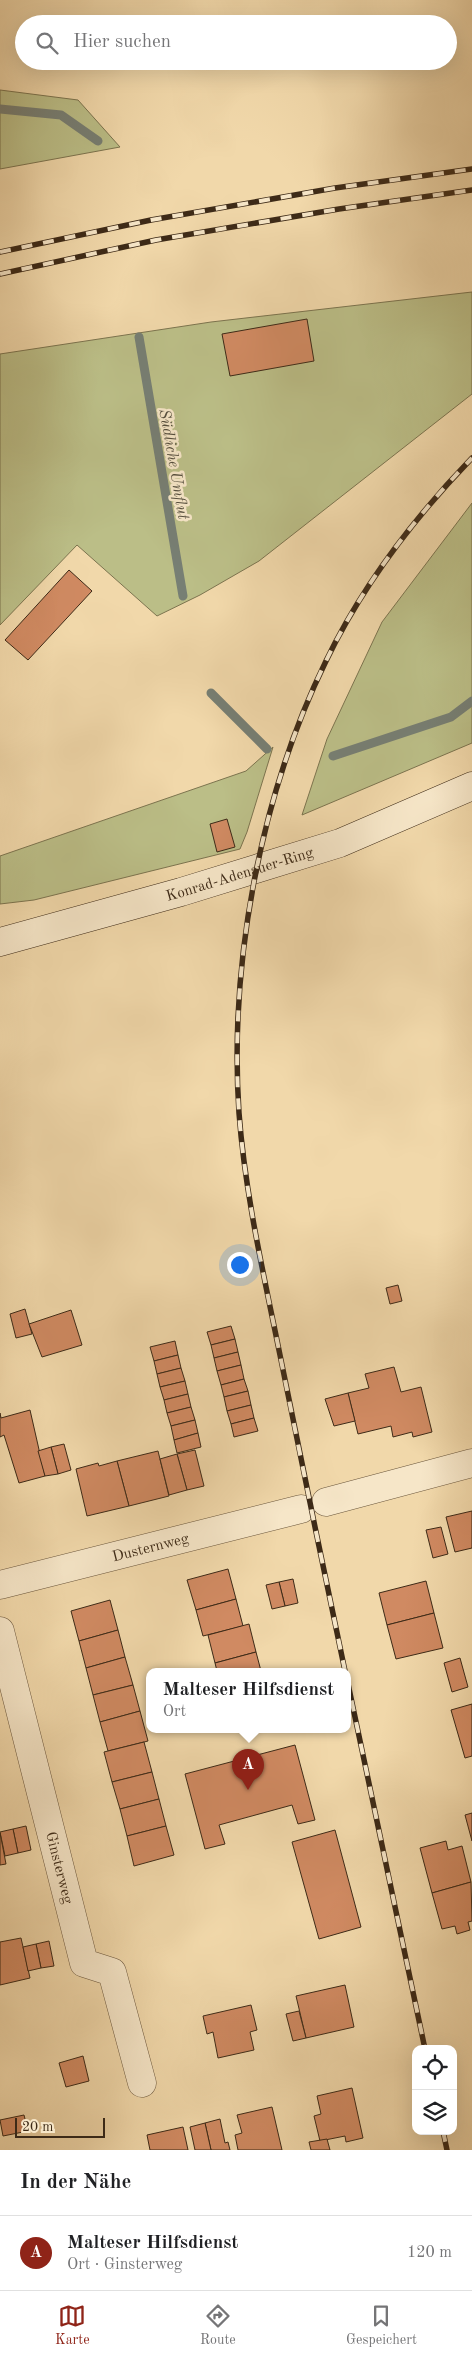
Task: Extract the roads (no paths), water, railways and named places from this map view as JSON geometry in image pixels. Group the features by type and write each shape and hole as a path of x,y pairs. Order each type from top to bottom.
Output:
{"street":[{"name":"Konrad-Adenauer-Ring","path":"0,942 181,892 340,843 472,786"},
{"name":"Dusternweg","path":"0,1585 472,1463"},
{"name":"Ginsterweg","path":"0,1631 84,1963 112,1972 142,2083"}],"waterway":[{"name":"Südliche Umflut","path":"0,109 61,115 98,141"},
{"name":"Südliche Umflut","path":"139,337 183,596"},
{"name":"Südliche Umflut","path":"211,693 267,749"},
{"name":"Südliche Umflut","path":"333,756 451,717 472,701"}],"railway":[{"path":"0,252 151,220 335,188 472,169"},
{"path":"0,274 156,240 339,209 472,190"},
{"path":"344,1668 250,1204 239,1113 237,1056 239,998 245,940 254,882 267,824 283,768 303,713 326,661 356,606 391,554 430,504 472,458"},
{"path":"351,1698 424,2045"},
{"path":"444,2135 447,2150"}],"place":[{"name":"Malteser Hilfsdienst","path":"248,1790"}]}
